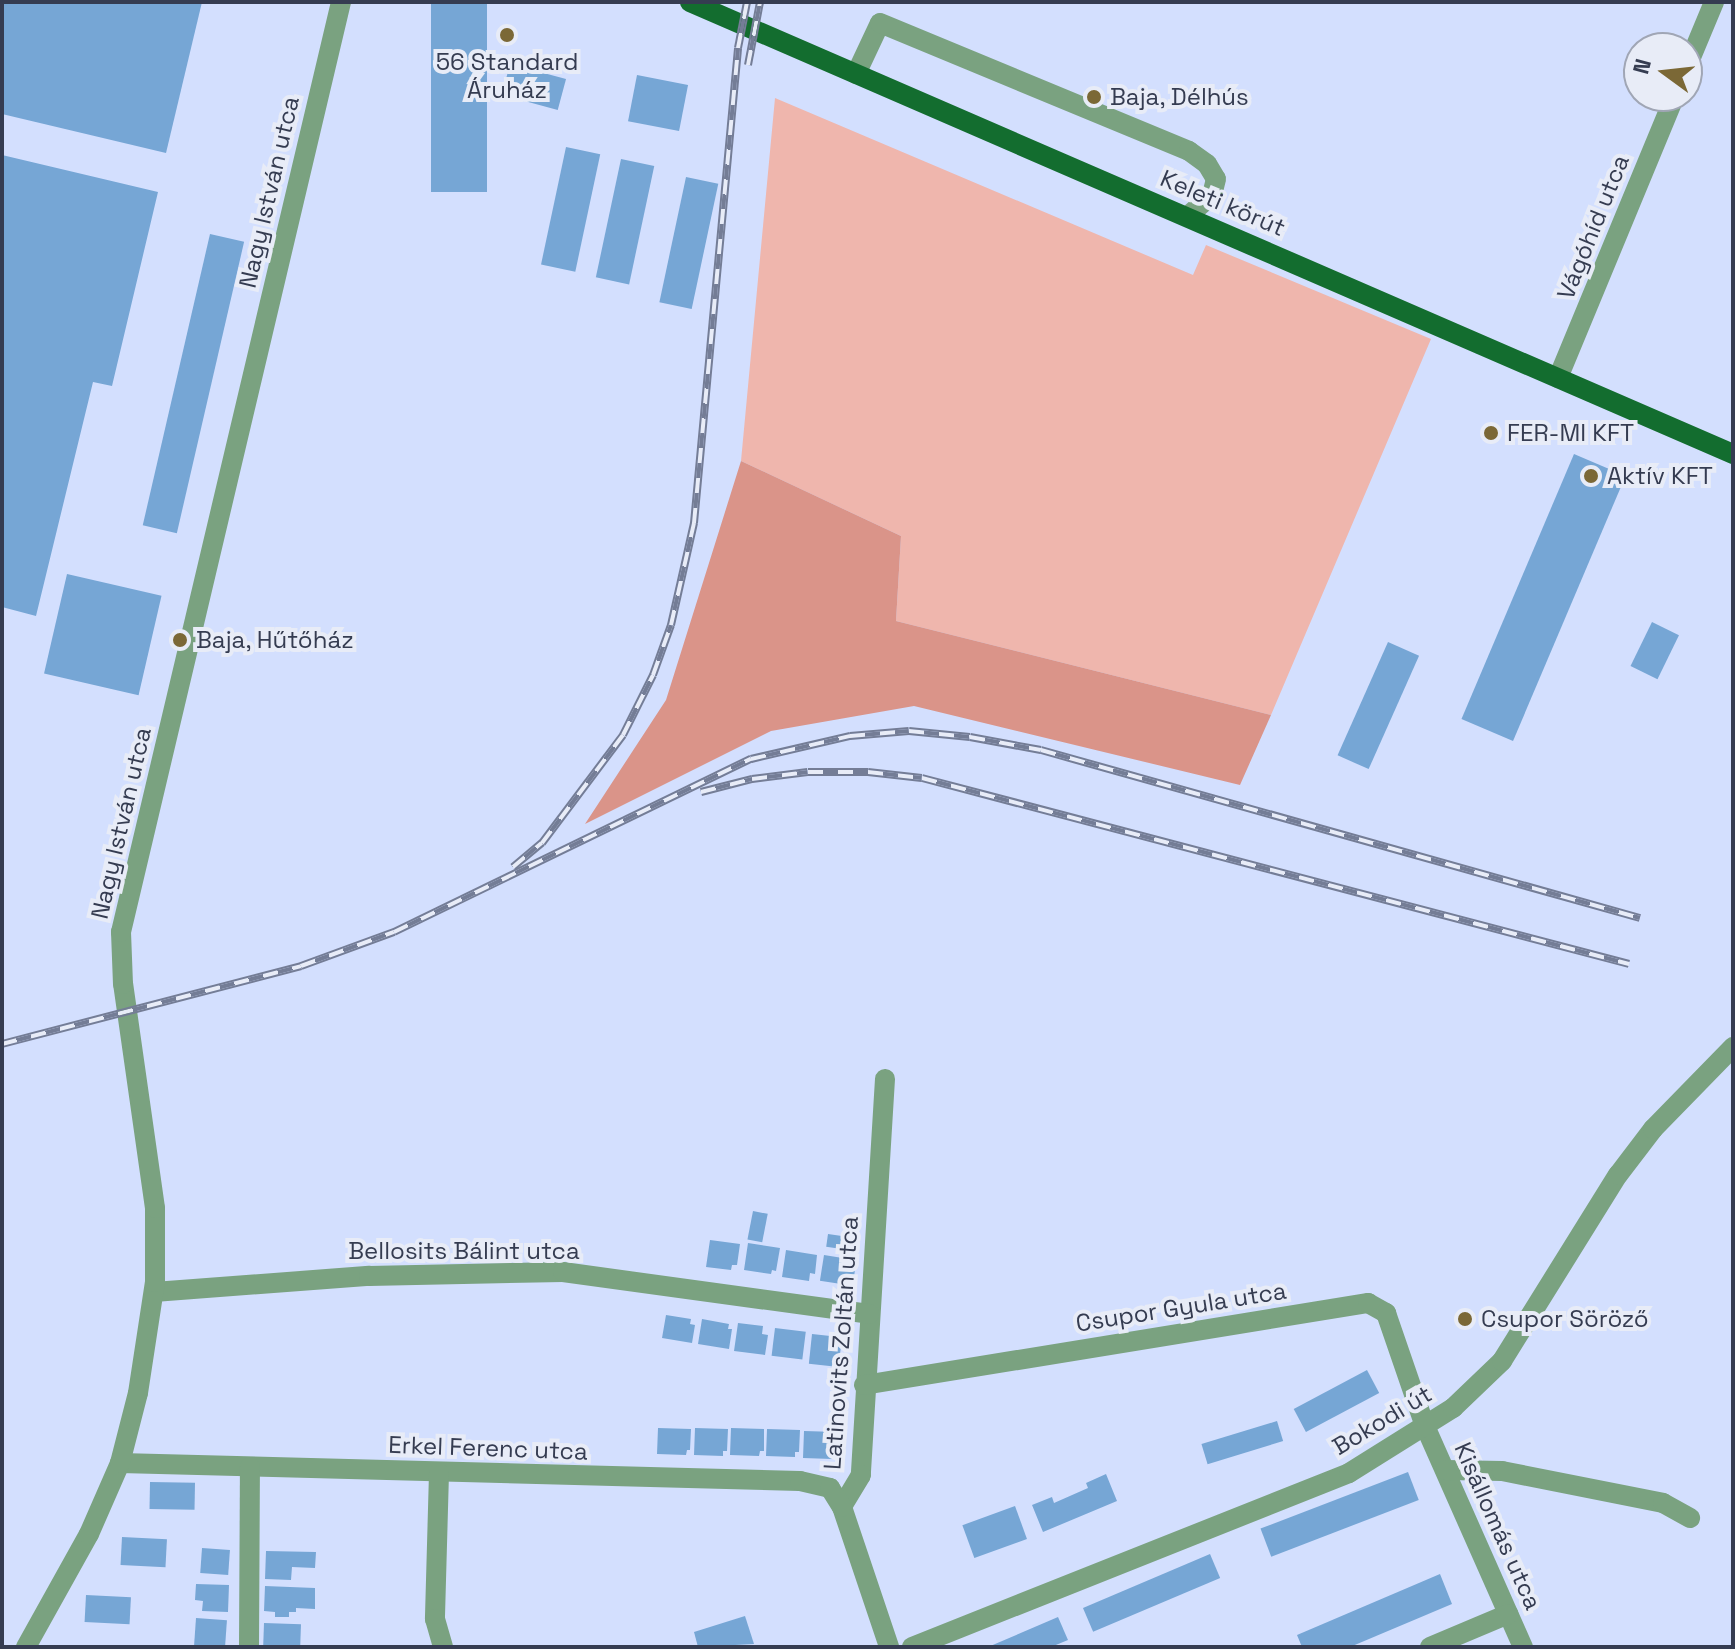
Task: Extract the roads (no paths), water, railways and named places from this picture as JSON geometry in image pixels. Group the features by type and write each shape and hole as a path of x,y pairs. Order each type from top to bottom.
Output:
{"main road":[{"name":"Keleti körút","path":"690,2 1733,454"}],"street":[{"name":"Nagy István utca","path":"26,1647 89,1534 120,1463 138,1393 154,1292 155,1208 123,984 121,932 341,2"},
{"path":"1702,32 1714,2"},
{"path":"856,74 880,23 1189,151 1207,164 1216,179 1212,195 1188,216"},
{"name":"Vágóhíd utca","path":"1558,378 1668,112"},
{"name":"Bokodi út","path":"912,1647 1349,1473 1453,1408 1502,1361 1618,1175 1680,1098 1733,1047"},
{"name":"Latinovits Zoltán utca","path":"842,1507 861,1475 864,1385 885,1079"},
{"name":"Bellosits Bálint utca","path":"154,1292 369,1276 563,1272 869,1314"},
{"name":"Csupor Gyula utca","path":"864,1385 1368,1303 1386,1313 1425,1426"},
{"name":"Kisállomás utca","path":"1425,1426 1523,1647"},
{"name":"Erkel Ferenc utca","path":"120,1463 800,1481 830,1488 842,1507"},
{"path":"249,1647 250,1467"},
{"path":"1446,1470 1502,1471 1663,1503 1690,1518"},
{"path":"439,1473 435,1619 443,1647"},
{"path":"842,1507 889,1647"},
{"path":"1430,1647 1508,1614"}],"railway":[{"path":"513,867 542,843 623,735 653,675 671,625 694,523 738,48 747,2"},
{"path":"748,65 760,2"},
{"path":"2,1044 301,966 394,932 751,759 850,736 909,731 970,737 1041,750 1640,918"},
{"path":"701,792 752,779 808,772 868,772 922,778 1629,964"}],"place":[{"name":"56 Standard Áruház","path":"507,35"},
{"name":"Baja, Délhús","path":"1094,97"},
{"name":"FER-MI KFT","path":"1491,433"},
{"name":"Aktív KFT","path":"1591,476"},
{"name":"Baja, Hűtőház","path":"180,640"},
{"name":"Csupor Söröző","path":"1465,1319"}]}
